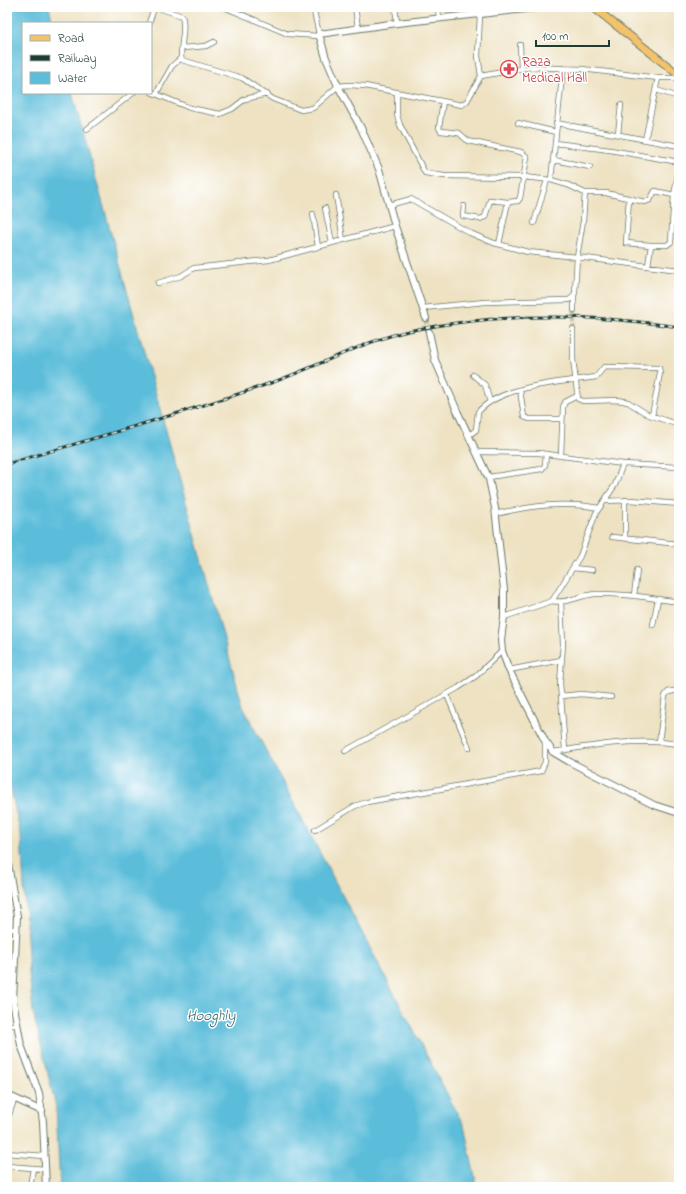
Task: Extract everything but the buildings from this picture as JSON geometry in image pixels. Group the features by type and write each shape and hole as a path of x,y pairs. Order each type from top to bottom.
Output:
{"main road":[{"path":"593,7 679,76"}],"street":[{"path":"149,22 152,10 156,7 182,16 183,21 181,58 172,66 153,93 190,108 220,114 232,109 245,98 267,94"},
{"path":"224,7 288,34 319,35 397,23 544,7"},
{"path":"313,7 319,35 338,86 373,153 395,226 426,318"},
{"path":"355,7 358,28"},
{"path":"395,7 397,23"},
{"path":"438,7 439,19"},
{"path":"181,58 242,78 293,108 308,110 321,103 338,86 366,86 457,105 465,104 481,76 478,56 480,14"},
{"path":"182,48 206,46 214,42"},
{"path":"520,45 521,68"},
{"path":"481,76 521,68 563,68 658,78 679,76"},
{"path":"534,223 549,180 554,160 556,123 563,68"},
{"path":"645,140 658,78"},
{"path":"656,90 679,97"},
{"path":"397,92 397,115 400,126 425,173 448,176 524,177 549,180 568,185 585,193 603,193 648,201 655,191 674,195"},
{"path":"87,129 132,94"},
{"path":"443,101 440,130 461,134 468,141 526,154 528,159 519,200 508,202 490,200 485,218 480,219 463,216 464,206"},
{"path":"618,134 620,105"},
{"path":"518,123 556,132"},
{"path":"556,123 679,146"},
{"path":"555,143 610,150 679,162"},
{"path":"554,160 590,167"},
{"path":"629,198 626,243 651,245 670,244 674,221 674,195 679,170"},
{"path":"574,310 577,257 583,222 585,193"},
{"path":"336,195 344,240"},
{"path":"389,205 408,199 415,200 470,233 500,244 536,253 679,270"},
{"path":"500,244 508,202"},
{"path":"325,208 332,244"},
{"path":"313,214 318,247"},
{"path":"158,283 172,279 194,268 269,260 395,226"},
{"path":"648,266 651,245"},
{"path":"423,308 485,302 565,301 574,296"},
{"path":"574,329 572,359 577,396 580,401 628,402 652,416 679,425"},
{"path":"429,332 435,360 488,477 495,514 504,590 504,617 501,640 502,651 509,670 545,741 553,752 649,802 679,813"},
{"path":"468,435 476,430 478,412 490,402 520,390 542,384 596,377 604,367 658,367 660,373 652,416"},
{"path":"473,375 485,385 490,402"},
{"path":"520,390 524,417 529,419 562,419"},
{"path":"561,455 564,405 577,396"},
{"path":"477,452 561,455 623,464 679,466"},
{"path":"488,477 542,469 545,465 546,454"},
{"path":"552,601 585,547 599,508 615,485 623,464"},
{"path":"604,501 625,500 679,504"},
{"path":"625,500 625,538"},
{"path":"495,514 542,505 584,505 599,508"},
{"path":"679,509 679,537"},
{"path":"612,537 679,544"},
{"path":"573,568 592,570"},
{"path":"634,596 637,570"},
{"path":"679,594 679,599"},
{"path":"504,617 552,601 561,602 587,595 634,596 679,602"},
{"path":"654,625 658,599"},
{"path":"561,602 563,633 561,696 565,750"},
{"path":"345,751 447,695 476,676 502,651"},
{"path":"509,670 562,660"},
{"path":"660,742 665,696 668,692 679,690"},
{"path":"561,696 581,694 611,697"},
{"path":"447,695 469,748"},
{"path":"315,830 355,806 367,802 541,771 546,762 545,741"},
{"path":"553,752 625,742 660,742 679,744"},
{"path":"7,858 7,865 17,908 17,929 10,1000 21,1044 39,1093 42,1111 46,1187"},
{"path":"7,929 17,929"},
{"path":"7,1025 17,1026"},
{"path":"7,1095 42,1111"},
{"path":"7,1120 15,1098"},
{"path":"7,1153 44,1156"},
{"path":"7,1166 45,1170"},
{"path":"30,1187 33,1168"}],"water":[{"name":"Hooghly","path":"7,7 49,7 53,22 22,22 22,94 72,94 243,707 464,1126 477,1187 60,1187 56,1107 33,1012 29,973 21,836 7,771"}],"tunnel":[{"path":"573,329 574,310"},
{"path":"426,318 429,332"}],"railway":[{"path":"7,464 171,416 236,395 286,377 380,339 418,329 483,320 548,317 614,320 679,327"}],"place":[{"name":"Raza Medical Hall","path":"509,69"}]}
